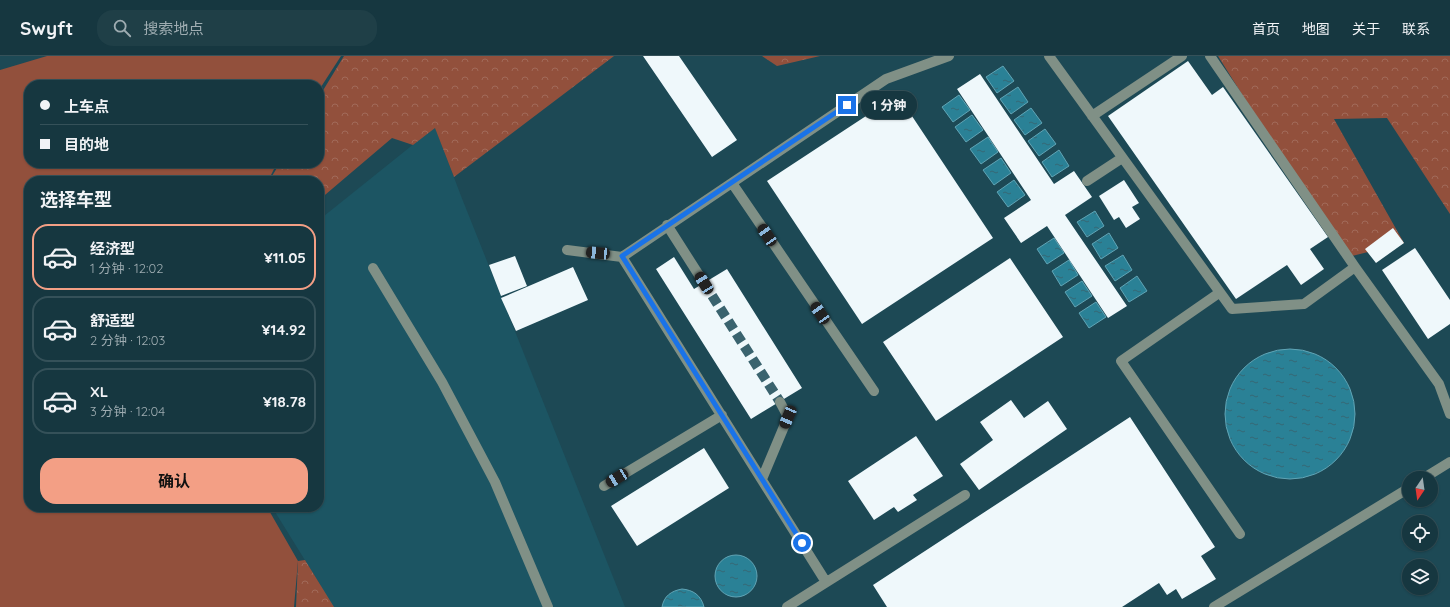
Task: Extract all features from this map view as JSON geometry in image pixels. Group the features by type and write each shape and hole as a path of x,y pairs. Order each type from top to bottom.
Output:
{"lane":[{"path":"622,256 886,79 949,56"},
{"path":"1049,56 1232,310 1304,304 1355,267"},
{"path":"1092,116 1182,56"},
{"path":"1210,56 1355,267 1439,384 1450,414"},
{"path":"1087,181 1122,158"},
{"path":"732,183 874,390"},
{"path":"667,225 704,283"},
{"path":"568,250 622,256 826,582"},
{"path":"374,268 442,382 495,482 548,607"},
{"path":"1219,293 1121,361 1240,534"},
{"path":"762,479 788,417 780,402"},
{"path":"604,486 722,415"},
{"path":"1435,471 1450,462"},
{"path":"1214,607 1402,492"},
{"path":"788,607 965,495"}],"shaded area":[{"path":"435,127 461,196 625,607 323,607 321,586 275,512 324,512 324,216"}],"green space":[{"path":"47,56 341,56 324,82 324,80 24,80 24,168 274,168 270,176 24,176 24,512 270,512 298,561 294,607 0,607 0,70"},
{"path":"344,56 614,56 454,177 435,128 413,145 392,138 324,196 324,176 272,176 277,168 324,168 324,89"},
{"path":"762,56 820,56 777,66"},
{"path":"1218,56 1450,56 1450,214 1387,118 1334,119 1404,243 1348,257 1307,198"},
{"path":"305,560 334,607 296,607 298,561"}],"water":[{"path":"1003,66 1014,81 997,93 986,77"},
{"path":"1018,87 1028,102 1011,114 1000,99"},
{"path":"959,95 970,110 953,122 942,107"},
{"path":"1031,108 1042,123 1025,135 1014,120"},
{"path":"972,115 983,130 966,142 955,127"},
{"path":"1045,129 1056,144 1039,156 1028,141"},
{"path":"988,137 998,152 981,164 970,149"},
{"path":"1059,150 1069,166 1052,177 1042,162"},
{"path":"1001,158 1011,173 994,185 983,170"},
{"path":"1014,180 1025,195 1008,207 997,192"},
{"path":"1095,211 1104,226 1087,237 1077,222"},
{"path":"1109,233 1118,248 1101,259 1092,244"},
{"path":"1054,238 1064,253 1047,264 1037,249"},
{"path":"1123,255 1132,270 1115,281 1105,266"},
{"path":"1069,260 1078,275 1061,286 1052,271"},
{"path":"1137,276 1147,291 1129,302 1120,288"},
{"path":"1082,281 1092,296 1075,307 1065,292"},
{"path":"1096,302 1106,317 1089,328 1079,313"},
{"path":"1296,349 1309,351 1321,356 1341,373 1348,383 1353,395 1355,414 1353,433 1348,445 1331,465 1321,472 1309,477 1284,479 1271,477 1259,472 1239,455 1232,445 1227,433 1225,408 1227,395 1232,383 1249,363 1259,356 1271,351"},
{"path":"732,555 740,555 748,558 754,564 757,576 754,588 748,594 740,597 732,597 724,594 718,588 715,580 715,572 718,564 724,558"},
{"path":"682,589 699,596 704,607 662,607 666,597 675,591"}],"building":[{"path":"643,56 679,56 737,140 712,157"},
{"path":"1188,61 1212,95 1223,87 1328,237 1310,249 1324,269 1301,285 1287,265 1236,299 1108,116"},
{"path":"980,74 1054,184 1074,171 1092,197 1065,215 1127,306 1108,318 1047,226 1021,243 1004,218 1031,200 957,89"},
{"path":"898,95 993,238 862,324 767,181"},
{"path":"1124,180 1139,203 1132,207 1140,219 1126,228 1119,217 1114,220 1099,196"},
{"path":"1393,228 1404,243 1376,263 1365,249"},
{"path":"1415,248 1450,300 1450,324 1428,339 1382,270"},
{"path":"515,256 527,286 501,296 489,265"},
{"path":"674,257 694,289 727,269 802,388 751,419 656,269"},
{"path":"1010,258 1063,337 936,421 883,342"},
{"path":"573,267 588,300 516,331 501,298"},
{"path":"1011,400 1024,418 1048,401 1067,429 979,490 960,464 993,440 980,422"},
{"path":"1130,417 1215,547 1201,556 1216,579 1182,599 1176,589 1167,595 1159,583 1122,607 887,607 873,585"},
{"path":"916,436 943,476 913,495 917,500 898,512 894,507 874,520 848,481"},
{"path":"704,448 729,488 637,546 611,506"}],"tunnel":[{"path":"704,283 780,402"}],"route":[{"path":"802,543 622,256 847,105"}]}
